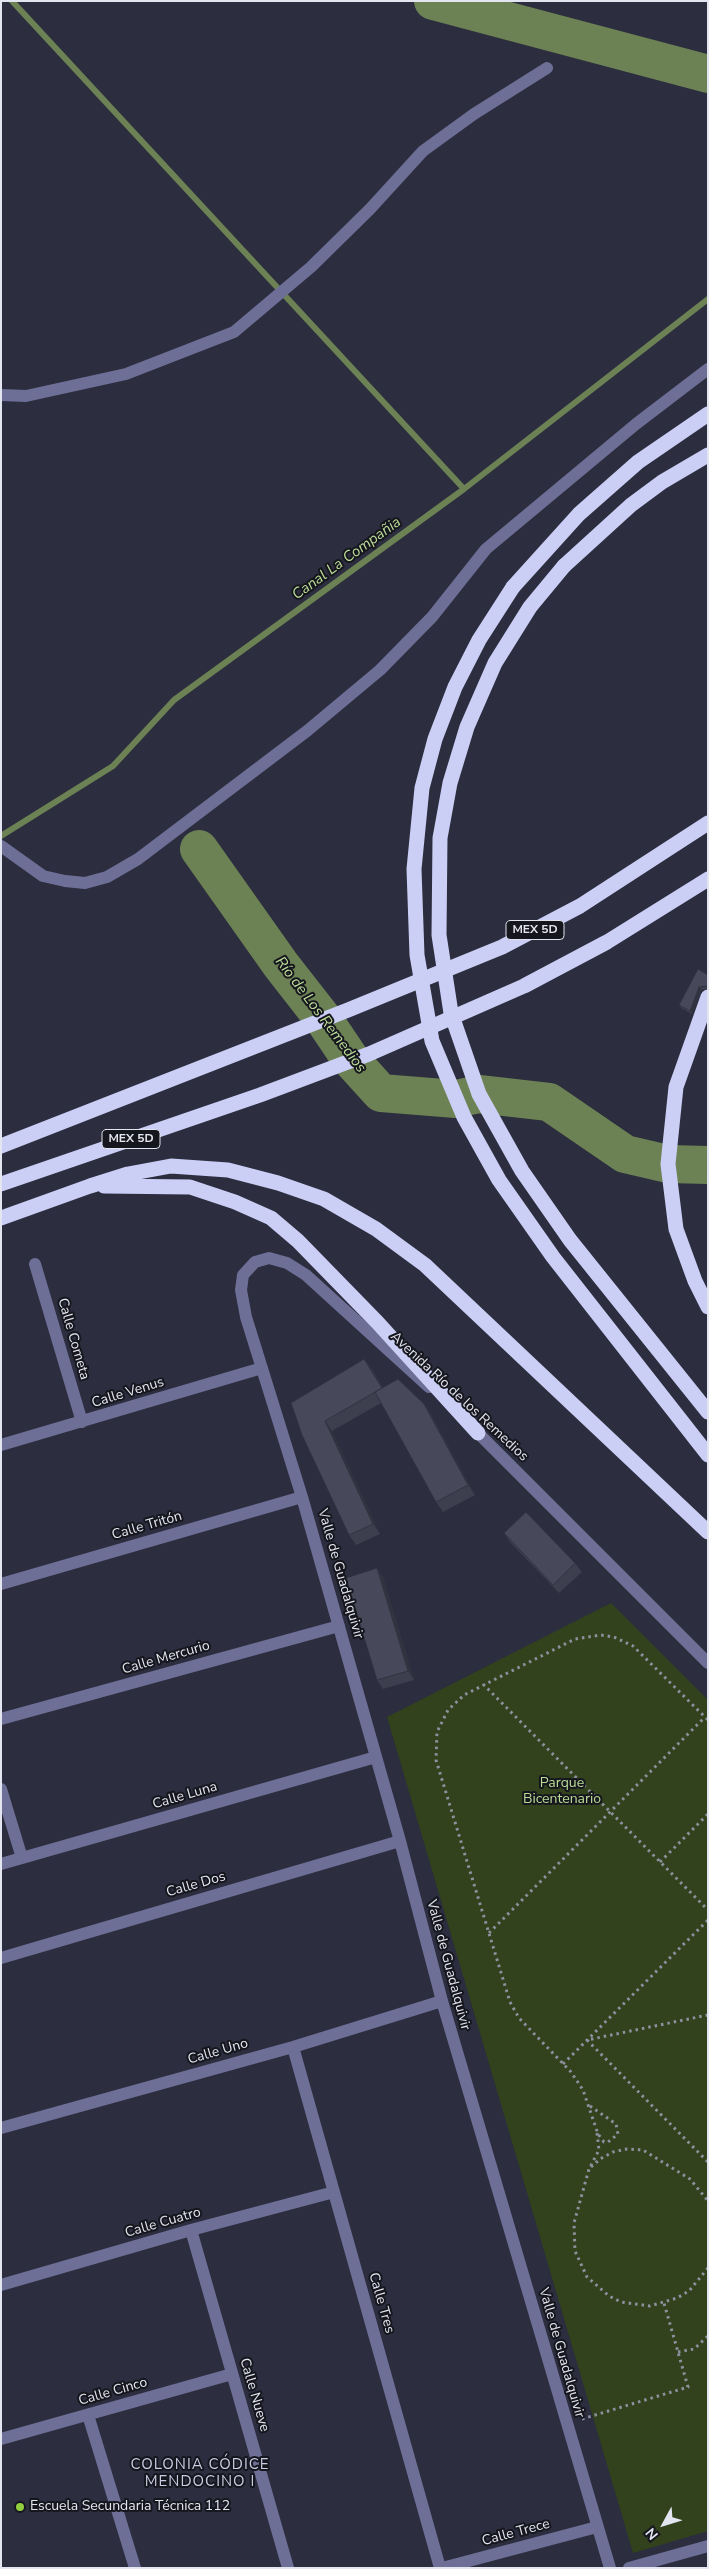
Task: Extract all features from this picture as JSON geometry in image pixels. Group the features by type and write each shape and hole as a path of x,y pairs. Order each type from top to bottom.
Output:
{"highway":[{"path":"708,414 638,462 579,514 513,587 479,640 455,687 434,739 422,788 414,869 417,955 432,1041 464,1117 499,1180 554,1257 708,1455"},
{"path":"708,455 669,478 631,505 564,566 530,608 495,663 467,727 450,783 440,838 439,935 451,1013 479,1094 522,1171 570,1240 708,1412"},
{"name":"MEX 5D","path":"1,1146 240,1053 502,947 580,906 708,823"},
{"name":"MEX 5D","path":"1,1184 260,1095 369,1054 533,981 607,942 708,879"},
{"path":"708,996 676,1087 668,1164 676,1229 694,1281 708,1307"},
{"path":"1,1218 128,1174 170,1166 228,1170 278,1183 324,1199 376,1229 425,1265 708,1532"},
{"path":"90,1186 190,1187 235,1202 270,1218 298,1241 365,1310 478,1433"}],"street":[{"path":"1,396 26,396 126,374 234,332 289,285 370,209 424,151 474,114 547,68"},
{"path":"1,846 42,876 85,883 107,877 138,859 307,731 380,670 432,617 486,549 636,424 708,369"},
{"name":"Avenida Río de los Remedios","path":"262,1368 246,1317 241,1290 243,1275 255,1262 269,1258 287,1263 306,1275 478,1433 708,1663"},
{"name":"Calle Cometa","path":"35,1264 82,1422"},
{"name":"Calle Venus","path":"1,1445 262,1368"},
{"name":"Valle de Guadalquivir","path":"262,1368 339,1626 400,1841 442,2001 610,2568"},
{"name":"Calle Tritón","path":"1,1584 302,1497"},
{"name":"Calle Mercurio","path":"1,1719 339,1626"},
{"name":"Calle Luna","path":"1,1864 376,1758"},
{"path":"1,1789 22,1858"},
{"name":"Calle Dos","path":"1,1958 400,1841"},
{"name":"Calle Uno","path":"1,2128 292,2047 442,2001"},
{"name":"Calle Tres","path":"292,2047 441,2568"},
{"name":"Calle Cuatro","path":"1,2285 191,2230 334,2192"},
{"name":"Calle Nueve","path":"191,2230 288,2568"},
{"name":"Calle Cinco","path":"1,2439 232,2374"},
{"path":"88,2415 136,2568"},
{"name":"Calle Trece","path":"441,2568 597,2527"},
{"path":"629,2568 708,2546"}],"path":[{"path":"489,1933 706,1719 633,1646 619,1639 601,1635 575,1639 464,1695 448,1710 437,1732 436,1760 510,2002 518,2018 564,2064 583,2090 590,2106 599,2150 589,2169 574,2223 575,2251 580,2265 587,2277 609,2296 635,2305 664,2304 689,2291 708,2268"},
{"path":"483,1684 708,1910"},
{"path":"660,1862 708,1814"},
{"path":"564,2064 708,1920"},
{"path":"587,2040 708,2015"},
{"path":"587,2040 708,2162"},
{"path":"590,2106 616,2124 618,2134 608,2142 604,2142 596,2128"},
{"path":"589,2169 600,2159 613,2152 627,2149 643,2150 690,2179 708,2201"},
{"path":"567,2423 688,2386 664,2304"},
{"path":"678,2352 694,2349 708,2336"}],"green space":[{"name":"Parque Bicentenario","path":"611,1603 708,1700 708,2531 633,2553 387,1717"}],"building":[{"path":"698,969 708,975 708,986 699,987 690,1011 679,1005"},
{"path":"364,1359 382,1388 325,1421 373,1524 349,1535 302,1435 291,1403"},
{"path":"398,1379 424,1404 468,1485 436,1502 375,1392"},
{"path":"526,1512 575,1563 553,1585 504,1533"},
{"path":"377,1568 408,1671 377,1680 346,1578"}],"waterway":[{"path":"12,1 464,489"},
{"path":"433,1 708,74"},
{"name":"Canal La Compañia","path":"1,836 113,766 174,700 464,489 708,299"},
{"name":"Río de Los Remedios","path":"199,849 351,1060 381,1093 456,1099 479,1094 549,1102 625,1154 668,1164 708,1165"}],"place":[{"name":"Escuela Secundaria Técnica 112","path":"20,2507"}],"district":[{"name":"COLONIA CÓDICE MENDOCINO I","path":"200,2474"}]}
